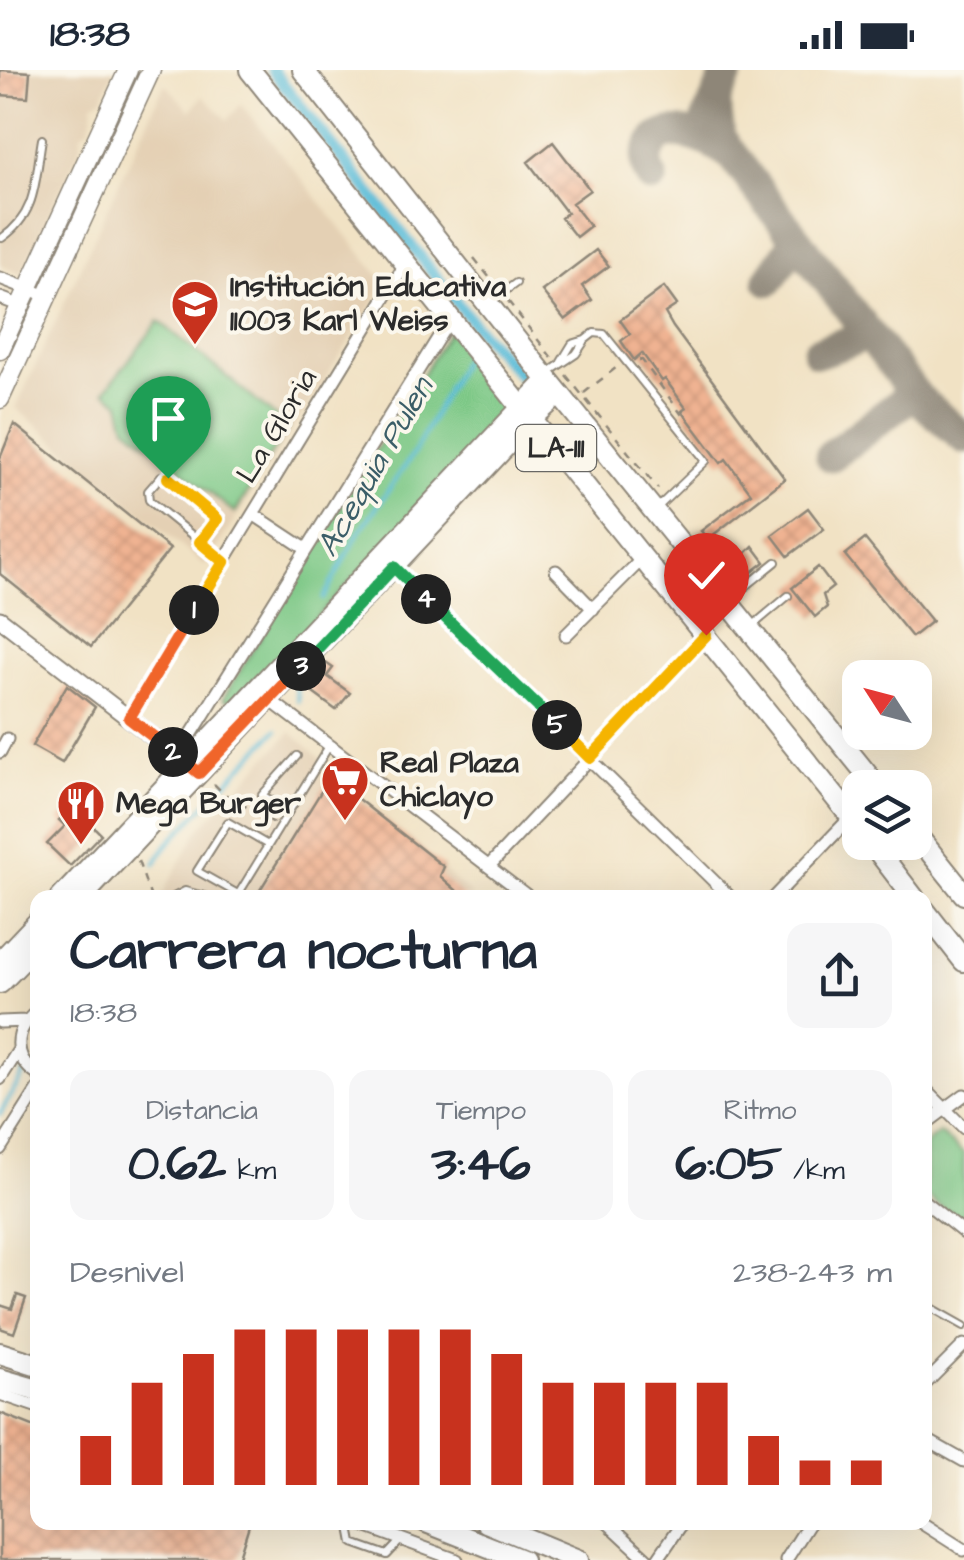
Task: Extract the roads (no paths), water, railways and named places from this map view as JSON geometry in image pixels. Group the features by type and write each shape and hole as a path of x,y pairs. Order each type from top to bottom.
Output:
{"main road":[{"path":"0,350 5,328 24,296 128,70"},
{"path":"0,399 151,70"},
{"name":"LA-111","path":"250,70 842,805"},
{"name":"LA-111","path":"303,70 550,384 864,770"},
{"path":"69,890 194,768 550,384"},
{"path":"89,890 194,768 270,700 388,561"},
{"path":"932,854 964,894"},
{"path":"885,860 908,890"},
{"path":"932,920 964,961"},
{"path":"0,962 30,930"},
{"path":"0,984 30,952"},
{"path":"0,1353 30,1362"},
{"path":"0,1379 30,1388"},
{"path":"446,1530 522,1560"},
{"path":"505,1530 578,1560"}],"street":[{"name":"La Gloria","path":"129,718 406,263"},
{"path":"0,278 43,304"},
{"path":"0,298 24,296 43,304"},
{"path":"0,619 194,768 306,549 450,320"},
{"path":"253,514 306,549"},
{"path":"566,635 644,557"},
{"path":"388,561 723,890"},
{"path":"556,571 593,608"},
{"path":"489,866 706,635"},
{"path":"270,700 520,890"},
{"path":"0,752 7,739"},
{"path":"782,890 842,836"},
{"path":"30,1018 18,1036 18,1050 30,1070"},
{"path":"0,1025 26,1021"},
{"path":"0,1025 18,1036"},
{"path":"0,1080 18,1050"},
{"path":"932,1118 964,1095"},
{"path":"932,1096 964,1128"},
{"path":"0,1148 30,1101"},
{"path":"932,1208 964,1233"},
{"path":"932,1377 964,1345"},
{"path":"0,1394 30,1404"},
{"path":"932,1442 963,1458"},
{"path":"376,1530 457,1560"},
{"path":"616,1530 648,1560"},
{"path":"658,1560 678,1530"},
{"path":"786,1560 805,1530"},
{"path":"932,1530 964,1550"},
{"path":"418,1560 424,1547"}],"lane":[{"path":"1,240 29,212 42,138"},
{"path":"488,304 516,283"},
{"path":"550,384 561,362 576,354 594,332 604,334 706,462 655,509"},
{"path":"200,542 216,523 215,515 166,476 160,476 148,491 149,500 224,562"},
{"path":"728,601 776,562"},
{"path":"750,628 788,596"},
{"path":"241,890 330,745"},
{"path":"288,811 262,795 297,756"},
{"path":"227,890 197,871 228,822 268,845"},
{"path":"932,1308 964,1326"},
{"path":"352,1530 352,1543 386,1554 402,1539"}],"waterway":[{"path":"272,70 481,333 523,378"},
{"name":"Acequia Pulen","path":"323,599 358,534 414,453 464,357"},
{"name":"Acequia Pulen","path":"296,685 298,701"},
{"name":"Acequia Pulen","path":"155,864 166,846 277,730"},
{"name":"Acequia Pulen","path":"0,1114 24,1073"}],"place":[{"name":"Institución Educativa 11003 Karl Weiss","path":"195,346"},
{"name":"Real Plaza Chiclayo","path":"345,822"},
{"name":"Mega Burger","path":"81,846"}]}
